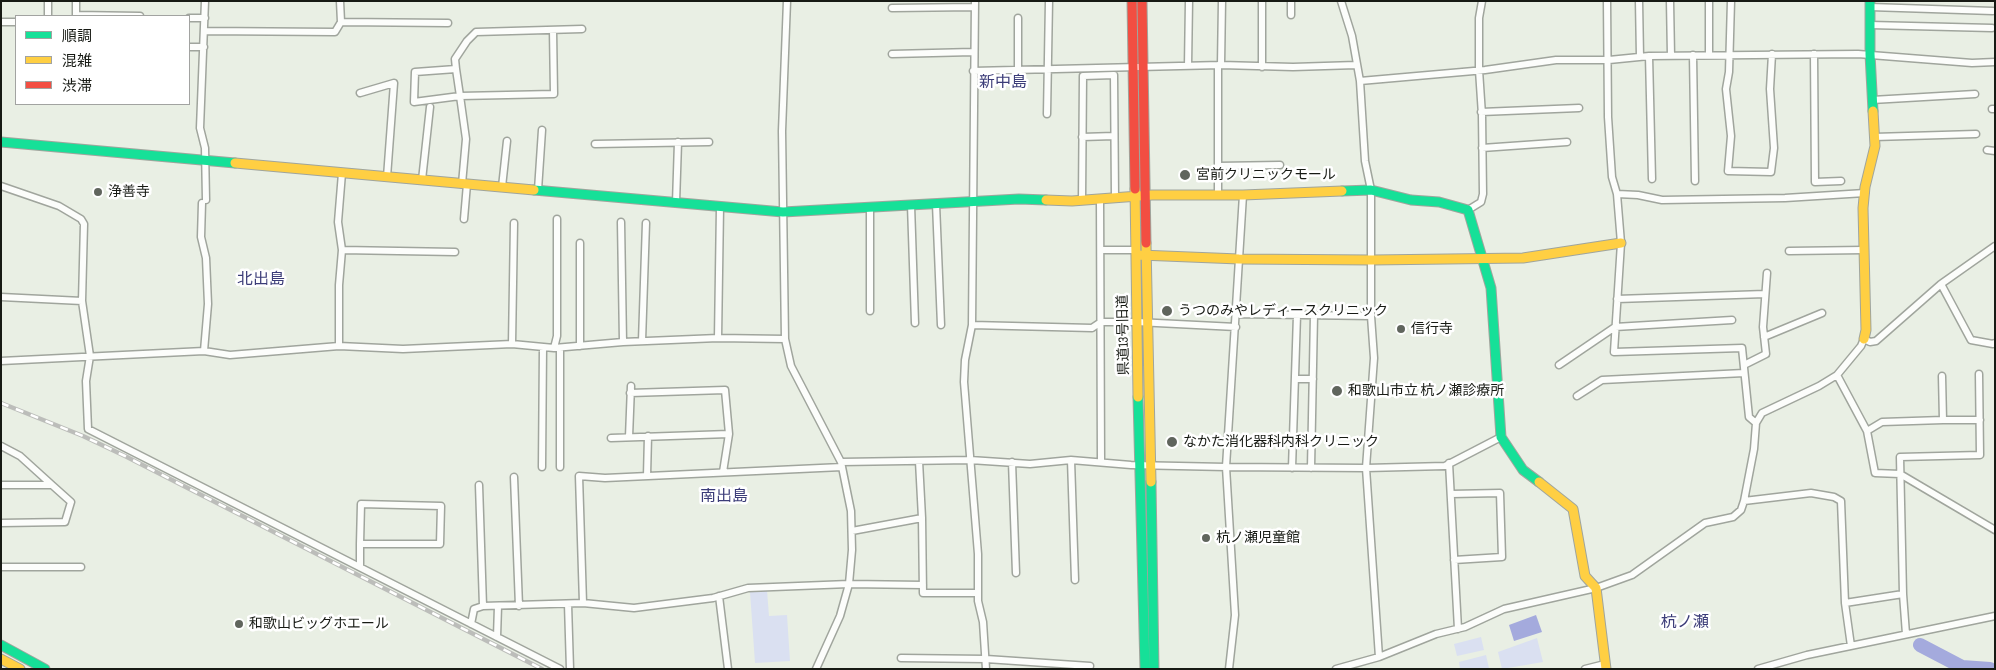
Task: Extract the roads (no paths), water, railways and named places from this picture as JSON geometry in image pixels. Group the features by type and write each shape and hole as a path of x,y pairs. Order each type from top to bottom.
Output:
{"street":[{"path":"48,1 48,15"},
{"path":"76,1 76,14 108,15"},
{"path":"204,351 208,304 206,258 201,237 206,160 200,128 205,1"},
{"path":"204,31 335,32 341,22 340,1"},
{"path":"787,1 782,131 785,338 791,366 841,465 851,511 852,531 849,584 840,616 816,669"},
{"path":"1047,114 1049,1"},
{"name":"県道13号旧道","path":"1132,1 1133,66 1140,196"},
{"name":"県道13号旧道","path":"1142,1 1143,66 1137,322 1145,669"},
{"path":"1188,66 1189,1"},
{"path":"1218,195 1219,65 1222,1"},
{"path":"1262,1 1262,67"},
{"path":"1291,1 1291,15"},
{"path":"1341,1 1352,36 1360,81 1364,161 1371,190 1371,316 1374,358 1366,468 1380,657"},
{"path":"1,142 783,212 1019,199 1082,200 1140,196 1244,195 1371,190 1411,200 1439,202 1468,210 1482,202 1479,18 1482,1"},
{"path":"1607,1 1609,125 1612,178 1617,194 1621,243 1614,352 1742,348 1749,417 1756,423"},
{"path":"1639,1 1640,56"},
{"path":"1670,1 1671,56"},
{"path":"1709,1 1710,55"},
{"path":"1732,1 1730,55 1726,89 1730,136 1728,171 1771,172 1774,148 1770,89 1772,54"},
{"path":"892,8 974,4 972,325 965,360 964,382 978,554 978,592 984,622 986,669"},
{"path":"1336,669 1380,657 1436,634 1458,629 1504,609 1596,588 1632,575 1705,523 1733,517 1741,510 1754,449 1756,423 1762,413 1819,386 1836,375 1861,346 1864,339 1866,330 1863,208 1875,146 1870,54 1870,4 1993,11"},
{"path":"190,18 205,18"},
{"path":"1018,18 1018,70"},
{"path":"1,22 15,22"},
{"path":"341,22 448,23"},
{"path":"1870,25 1992,28"},
{"path":"464,219 466,139 455,59 467,41 476,32 582,29"},
{"path":"456,69 415,72 414,102 460,96 554,94 553,30"},
{"path":"190,47 204,47"},
{"path":"892,54 973,52"},
{"path":"1814,54 1815,182 1841,181"},
{"path":"1360,81 1479,70 1556,60 1609,60 1640,56 1870,54 1972,63 1995,62"},
{"path":"1693,55 1694,181"},
{"path":"1649,56 1652,179"},
{"path":"973,71 1133,66 1219,65 1262,67 1356,65"},
{"path":"1082,200 1083,76 1114,75 1115,197"},
{"path":"360,93 394,83 387,177"},
{"path":"1872,100 1976,94"},
{"path":"422,180 430,107"},
{"path":"1481,112 1579,108"},
{"path":"538,190 542,130"},
{"path":"1874,137 1976,134"},
{"path":"1082,136 1114,136"},
{"path":"502,187 507,141"},
{"path":"676,203 678,142"},
{"path":"595,144 709,142"},
{"path":"1482,148 1566,142"},
{"path":"1987,150 1995,151"},
{"path":"1218,166 1280,165"},
{"path":"339,346 339,285 342,250 338,222 342,173"},
{"path":"1,186 59,206 82,219 84,224 82,301 90,356 86,381 88,429 560,669"},
{"path":"1617,194 1638,195 1662,200 1785,198 1865,193"},
{"path":"1229,669 1235,615 1226,467 1244,195"},
{"path":"1100,199 1101,462"},
{"path":"936,204 941,325"},
{"path":"911,205 915,323"},
{"path":"718,338 720,207"},
{"path":"870,208 870,311"},
{"path":"1468,210 1491,288 1501,437 1523,470 1573,509 1585,576 1596,588 1606,666 1585,669"},
{"path":"557,219 557,348 560,467"},
{"path":"621,222 623,342"},
{"path":"512,344 514,223"},
{"path":"642,341 646,223"},
{"path":"580,243 580,346"},
{"path":"1101,250 1139,254 1239,259 1523,258 1621,243"},
{"path":"1864,339 1870,342 1876,341 1941,284 1995,246"},
{"path":"342,250 454,252"},
{"path":"1789,251 1864,250"},
{"name":"県道13号旧道","path":"1139,254 1147,322 1154,669"},
{"path":"1744,365 1766,354 1764,337 1765,294 1768,273"},
{"path":"1941,284 1971,340 1995,343"},
{"path":"1617,299 1765,294"},
{"path":"1,296 82,301"},
{"path":"1764,337 1822,313"},
{"path":"1236,314 1371,316"},
{"path":"1292,468 1297,315"},
{"path":"1311,468 1314,315"},
{"path":"1559,365 1616,327 1732,320"},
{"path":"972,325 1092,328 1101,322 1147,322 1236,327"},
{"path":"1,361 204,351 230,355 339,346 403,349 512,344 557,348 642,341 785,338"},
{"path":"542,467 543,347"},
{"path":"1577,396 1602,380 1744,373"},
{"path":"1906,634 1903,594 1900,457 1980,455 1979,374"},
{"path":"1836,375 1867,431 1875,473 1900,474 1995,530"},
{"path":"1942,376 1943,420"},
{"path":"1295,379 1313,379"},
{"path":"629,437 630,390 725,390 729,434 723,472"},
{"path":"1867,431 1882,422 1980,420"},
{"path":"611,438 729,434"},
{"path":"647,476 648,436"},
{"path":"583,603 580,476 606,478 919,461 970,460 1030,464 1071,460 1140,465 1292,468 1444,466 1501,437"},
{"path":"1,446 20,456 71,502 65,522 1,523"},
{"path":"1071,460 1075,580"},
{"path":"919,461 923,593 978,592"},
{"path":"1012,462 1016,573"},
{"path":"1449,464 1458,629"},
{"path":"514,477 519,606"},
{"path":"1,485 52,485"},
{"path":"479,485 482,606"},
{"path":"1451,494 1500,493 1502,557 1454,560"},
{"path":"1744,501 1812,493 1834,497 1841,501 1845,603 1851,646"},
{"path":"360,544 440,544 441,506 361,504 360,544 360,567"},
{"path":"852,531 922,518"},
{"path":"1,567 81,567"},
{"path":"472,624 474,609 482,606 583,603 634,608 719,596 748,588 849,584 923,585"},
{"path":"1845,603 1903,594"},
{"path":"719,596 728,669"},
{"path":"568,604 570,669"},
{"path":"497,637 498,606"},
{"path":"1758,669 1851,646 1995,616"},
{"path":"1,645 45,669"},
{"path":"901,658 986,659 1090,666"},
{"path":"1,659 20,669"}],"water":[{"path":"1536,615 1542,632 1514,641 1509,625"}],"waterway":[{"path":"1920,645 1962,667 1990,669"}],"railway":[{"path":"1,403 83,436 125,456 542,669"}],"place":[{"name":"宮前クリニックモール","path":"1185,175"},
{"name":"浄善寺","path":"98,192"},
{"name":"うつのみやレディースクリニック","path":"1167,311"},
{"name":"信行寺","path":"1401,329"},
{"name":"和歌山市立 杭ノ瀬診療所","path":"1337,391"},
{"name":"なかた消化器科内科クリニック","path":"1172,442"},
{"name":"杭ノ瀬児童館","path":"1206,538"},
{"name":"和歌山ビッグホエール","path":"239,624"}],"district":[{"name":"新中島","path":"1003,83"},
{"name":"北出島","path":"261,280"},
{"name":"南出島","path":"724,497"},
{"name":"杭ノ瀬","path":"1685,623"}]}
